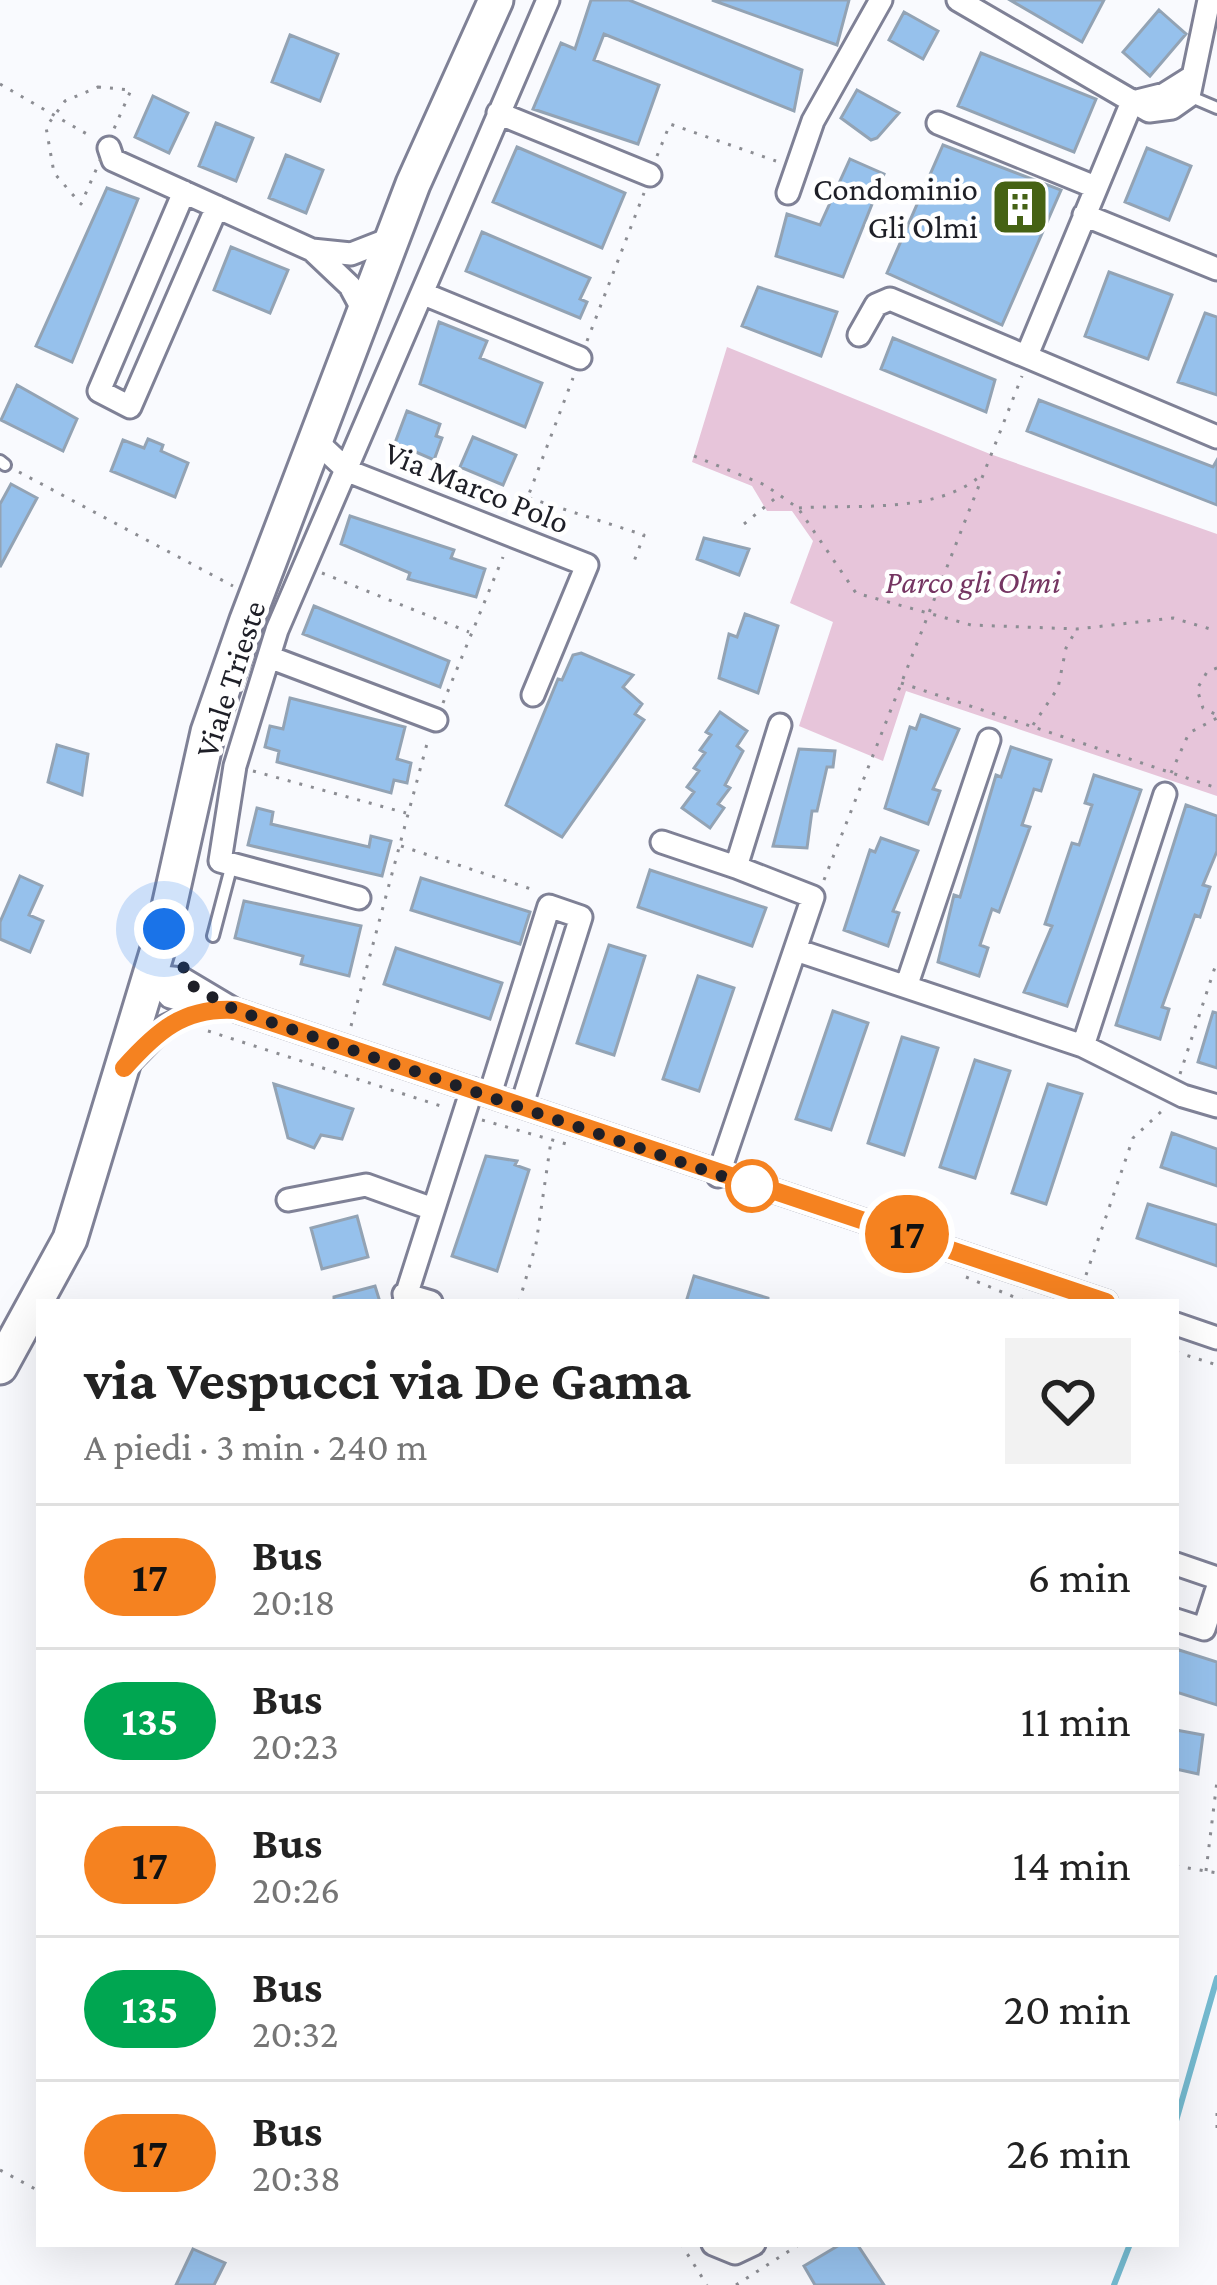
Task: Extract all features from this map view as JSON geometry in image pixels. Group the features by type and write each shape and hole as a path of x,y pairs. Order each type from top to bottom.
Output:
{"main road":[{"name":"Viale Trieste","path":"37,1299 70,1239 124,1068 164,929 208,732 255,598 363,293 392,238 496,0"},
{"name":"Viale Trieste","path":"0,1367 36,1301"}],"street":[{"name":"Via Marco Polo","path":"232,865 220,861 235,766 269,657 548,0"},
{"path":"788,193 813,121 881,0"},
{"path":"958,0 1132,102 1191,86 1209,0"},
{"path":"1028,357 1132,102"},
{"path":"498,113 650,175"},
{"path":"938,123 1095,187"},
{"path":"109,148 113,160 312,250 363,293"},
{"path":"184,192 99,391 130,406 217,207"},
{"path":"1084,215 1217,269"},
{"path":"312,250 351,254 392,238"},
{"path":"351,254 363,293"},
{"path":"424,294 580,358"},
{"path":"859,335 876,305 890,299 1217,437"},
{"name":"Via Marco Polo","path":"309,454 345,477"},
{"name":"Via Marco Polo","path":"309,454 345,477 586,565 533,695"},
{"path":"269,657 436,720"},
{"path":"736,867 780,725"},
{"path":"908,984 989,740"},
{"path":"1083,1046 1168,783"},
{"path":"662,842 813,897 796,950 789,955 718,1175"},
{"path":"232,865 358,898"},
{"path":"404,1298 464,1114 481,1091 549,906 581,917 522,1104"},
{"path":"164,929 193,986"},
{"path":"796,950 1083,1046 1217,1106"},
{"path":"151,976 172,975 235,1010 522,1104 1032,1298 1080,1294 1096,1299"},
{"path":"151,976 170,997 205,1019"},
{"path":"124,1068 164,1027 235,1010"},
{"path":"288,1200 366,1185 430,1208"},
{"path":"1179,1325 1217,1337"},
{"path":"1179,1565 1217,1578"},
{"path":"1179,1621 1204,1629 1217,1589"}],"lane":[{"path":"1191,86 1217,108"},
{"path":"213,936 232,865"}],"path":[{"path":"0,84 109,148"},
{"path":"98,87 131,90 81,204 64,189 48,154 46,127 53,115 80,93 98,87"},
{"path":"813,897 831,869 924,615 1028,357"},
{"path":"694,455 798,508 856,593 971,625 1077,629 1173,618 1217,631"},
{"path":"3,463 255,598"},
{"path":"798,508 934,500 958,495 981,476"},
{"path":"744,524 780,495"},
{"path":"527,498 644,535 633,565"},
{"path":"306,566 471,632"},
{"path":"1033,727 1058,688 1066,649 1077,629"},
{"path":"1168,783 1189,734 1217,716 1203,708 1197,688 1207,672 1217,668"},
{"path":"899,682 1033,727 1168,783 1217,788"},
{"path":"235,766 408,814"},
{"path":"399,845 539,892"},
{"path":"1080,1294 1133,1138 1159,1118 1175,1091 1217,962"},
{"path":"205,1019 464,1114 574,1146"},
{"path":"520,1299 536,1244 551,1141"},
{"path":"955,1269 1032,1298"},
{"path":"1179,1353 1217,1365"},
{"path":"1206,1871 1217,1781"},
{"path":"1179,1866 1217,1873"},
{"path":"1217,2113 1217,2131"},
{"path":"0,2170 36,2189"},
{"path":"684,2247 707,2285"},
{"path":"736,2285 795,2247"}],"green space":[{"name":"Parco gli Olmi","path":"727,347 990,454 1217,534 1217,796 906,691 883,761 799,726 833,622 790,603 813,541 792,511 767,511 752,486 692,462"}],"building":[{"path":"591,0 629,0 802,70 794,111 604,34 594,60 659,85 638,144 533,109 561,43 575,49"},
{"path":"712,0 849,0 837,45"},
{"path":"1010,0 1104,0 1082,42"},
{"path":"1159,10 1186,34 1150,76 1123,52"},
{"path":"904,12 938,31 923,59 889,40"},
{"path":"290,35 338,54 320,101 272,82"},
{"path":"981,53 1096,99 1074,152 958,106"},
{"path":"857,90 899,113 877,138 871,140 841,118"},
{"path":"153,96 188,113 169,153 135,137"},
{"path":"216,123 253,138 236,181 199,166"},
{"path":"943,145 1061,190 1002,325 887,273"},
{"path":"517,147 625,193 602,248 493,202"},
{"path":"1147,148 1191,166 1169,220 1125,202"},
{"path":"286,155 323,170 306,213 269,198"},
{"path":"850,159 884,174 843,277 776,256 787,214 820,225"},
{"path":"107,188 138,199 72,362 36,346"},
{"path":"482,232 590,278 580,299 587,302 580,318 466,271"},
{"path":"231,247 288,270 270,313 214,290"},
{"path":"1109,272 1172,295 1148,359 1085,336"},
{"path":"758,287 837,312 821,356 742,326"},
{"path":"1205,313 1217,317 1217,395 1178,382"},
{"path":"439,322 487,341 480,358 542,383 525,427 420,384"},
{"path":"893,338 995,380 986,412 881,369"},
{"path":"17,385 77,419 63,451 1,420"},
{"path":"1039,400 1213,467 1217,460 1217,505 1027,431"},
{"path":"407,411 440,424 436,436 442,438 434,460 395,443"},
{"path":"473,437 516,455 503,485 460,467"},
{"path":"148,439 163,445 161,451 188,463 175,497 111,471 123,440 144,448"},
{"path":"11,484 37,498 0,567 0,504"},
{"path":"350,516 454,550 451,558 485,569 476,597 408,579 410,573 341,544"},
{"path":"704,538 749,549 739,575 697,559"},
{"path":"314,606 449,661 440,687 303,634"},
{"path":"745,614 778,626 758,693 719,678 729,634 737,637"},
{"path":"581,653 633,675 623,687 642,704 635,714 644,720 562,837 506,805 558,679 562,680 573,655"},
{"path":"290,698 405,727 397,759 411,763 407,783 394,780 391,793 277,762 279,751 265,747 270,726 283,729"},
{"path":"720,712 747,731 737,746 743,751 725,785 730,788 718,804 724,808 710,828 682,808 694,792 687,787 699,771 694,768 705,753 700,750 711,735 706,732"},
{"path":"921,715 959,729 933,789 940,791 928,824 885,808 910,727 916,729"},
{"path":"57,745 88,754 82,795 48,782"},
{"path":"1011,747 1051,760 1041,791 1034,789 1022,825 1030,827 999,912 992,909 980,945 988,948 979,976 938,962 954,895 960,897 996,775 1001,777"},
{"path":"799,749 835,751 833,767 827,767 817,811 812,811 807,848 773,846"},
{"path":"1094,775 1141,790 1067,1006 1024,992 1052,926 1045,924 1072,843 1079,845 1092,805 1085,803"},
{"path":"1186,805 1217,816 1217,851 1203,885 1210,887 1200,917 1195,915 1162,1007 1169,1009 1160,1039 1116,1025"},
{"path":"257,808 273,812 271,824 369,847 371,836 391,841 382,876 248,845"},
{"path":"881,838 918,851 893,911 899,913 888,946 844,930 870,850 875,852"},
{"path":"650,870 766,908 752,946 638,907"},
{"path":"20,876 42,886 29,915 43,921 30,952 0,939 0,922"},
{"path":"421,878 530,912 520,944 411,910"},
{"path":"244,901 361,926 349,976 301,964 303,956 235,938"},
{"path":"609,945 645,956 614,1055 577,1043"},
{"path":"396,948 502,983 490,1019 384,984"},
{"path":"698,976 734,988 699,1091 663,1079"},
{"path":"833,1011 868,1023 831,1130 796,1119"},
{"path":"1213,1012 1217,1013 1217,1068 1198,1062"},
{"path":"902,1037 938,1048 904,1155 868,1143"},
{"path":"975,1060 1010,1071 975,1178 940,1167"},
{"path":"274,1084 353,1109 342,1139 321,1135 314,1148 288,1138"},
{"path":"1048,1084 1082,1094 1046,1204 1012,1193"},
{"path":"1172,1133 1217,1149 1217,1186 1161,1167"},
{"path":"486,1156 517,1161 515,1165 529,1170 497,1271 452,1256"},
{"path":"1148,1204 1217,1225 1217,1266 1137,1238"},
{"path":"357,1216 368,1257 322,1269 311,1228"},
{"path":"694,1276 768,1298 768,1299 687,1299"},
{"path":"375,1286 379,1299 334,1299"},
{"path":"1179,1650 1217,1662 1217,1705 1179,1693"},
{"path":"1179,1731 1203,1735 1198,1774 1179,1770"},
{"path":"836,2247 859,2247 884,2285 815,2285 804,2266"},
{"path":"193,2249 225,2263 214,2285 176,2285"}],"waterway":[{"path":"1179,2111 1217,1978"},
{"path":"1114,2285 1129,2247"}],"bus line":[{"name":"17","path":"124,1068 177,1019 205,1008 235,1010 1097,1299"}],"place":[{"name":"Condominio Gli Olmi","path":"1020,207"}],"route":[{"path":"164,929 193,986 235,1010 522,1104 757,1188 752,1186"}]}
